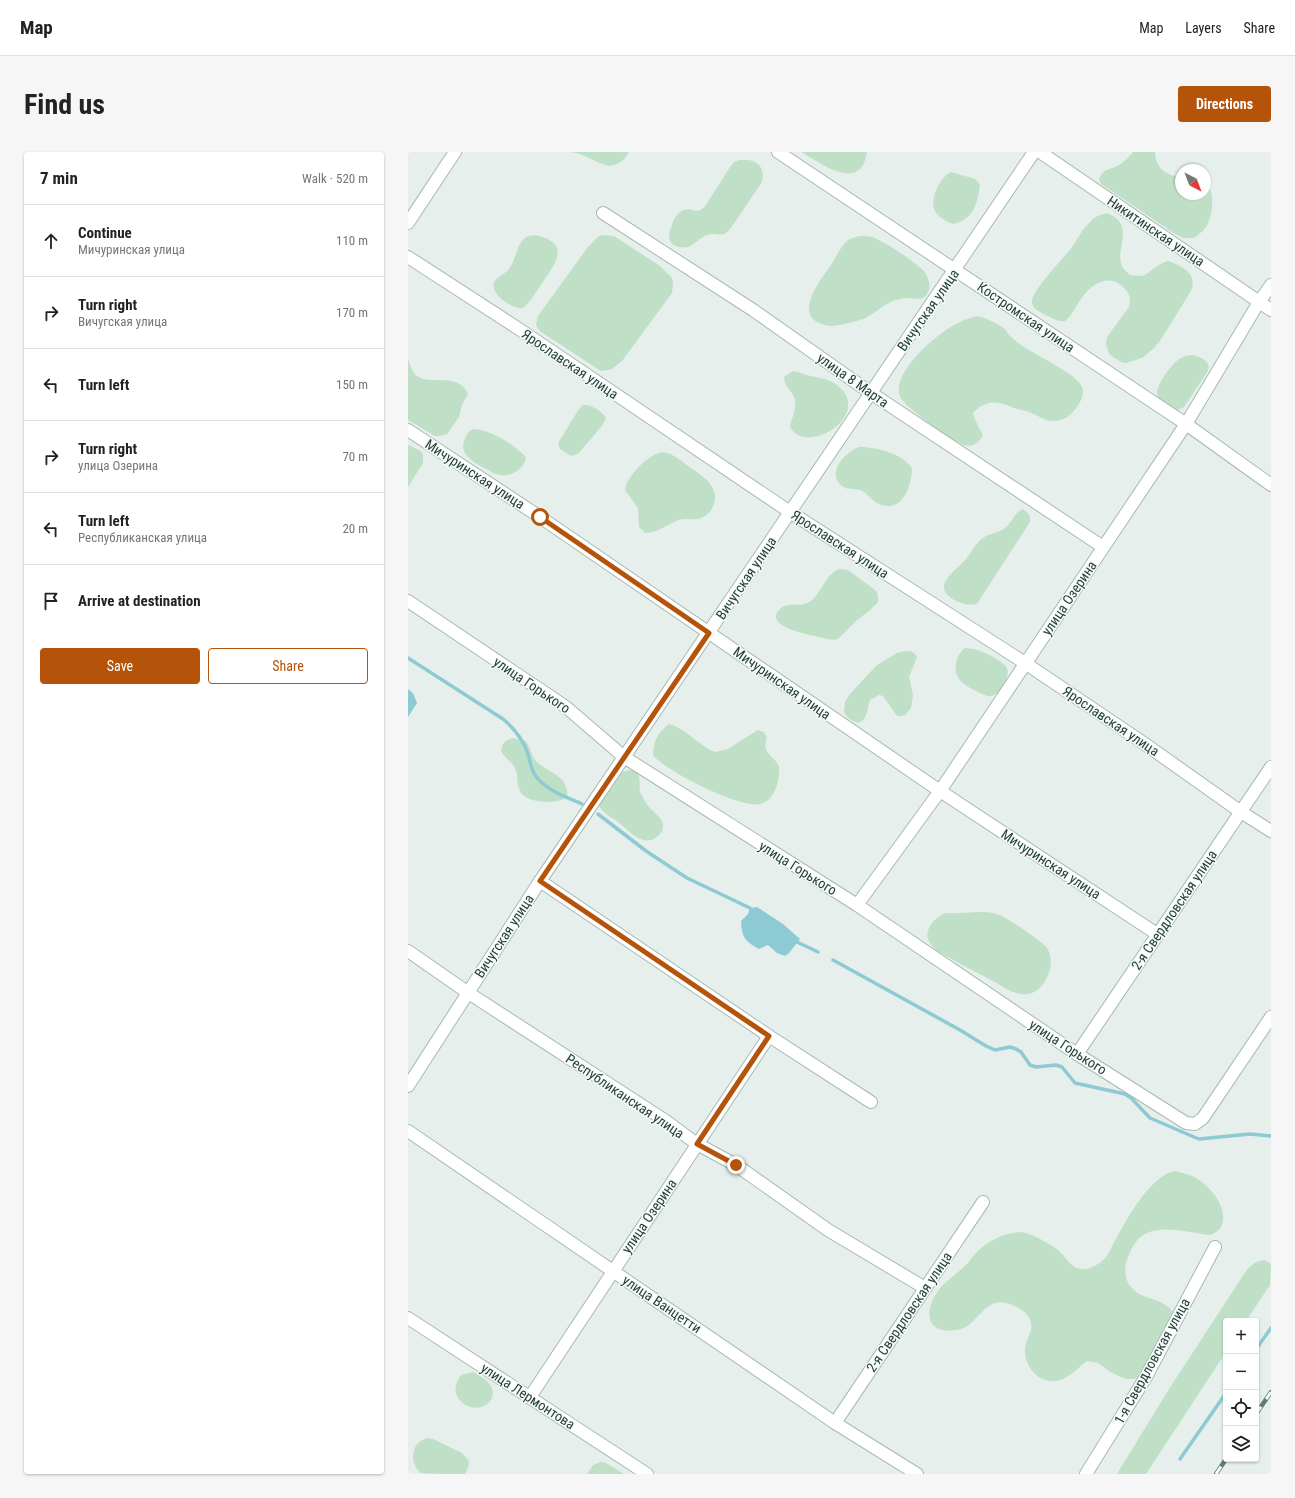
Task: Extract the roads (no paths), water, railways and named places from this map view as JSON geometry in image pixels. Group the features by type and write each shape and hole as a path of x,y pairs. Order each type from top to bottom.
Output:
{"street":[{"path":"408,223 455,152"},
{"name":"Костромская улица","path":"778,152 1186,424 1271,485"},
{"name":"Вичугская улица","path":"408,1086 467,992 540,881 1034,152"},
{"name":"Никитинская улица","path":"1040,152 1271,310"},
{"name":"улица 8 Марта","path":"603,212 753,310 871,392 1103,547"},
{"name":"Ярославская улица","path":"408,257 790,512 1025,663 1145,744 1241,812 1271,831"},
{"name":"улица Озерина","path":"857,905 940,791 1186,424 1259,302 1271,285"},
{"name":"Мичуринская улица","path":"408,430 540,517 940,791 1157,934"},
{"name":"улица Горького","path":"408,601 566,707 624,757 857,905 1077,1054 1186,1123 1195,1124 1203,1118 1271,1017"},
{"name":"2-я Свердловская улица","path":"1077,1054 1271,767"},
{"path":"540,881 769,1036 871,1102"},
{"name":"Республиканская улица","path":"408,951 467,992 666,1121 697,1144 736,1165 828,1230 925,1288"},
{"name":"улица Озерина","path":"530,1397 769,1036"},
{"name":"улица Ванцетти","path":"408,1131 835,1423 917,1474"},
{"name":"2-я Свердловская улица","path":"835,1423 983,1202"},
{"name":"1-я Свердловская улица","path":"1086,1474 1146,1377 1215,1247"},
{"name":"улица Лермонтова","path":"408,1318 647,1474"}],"water":[{"path":"408,689 413,693 417,703 408,717"},
{"path":"757,907 783,924 800,939 785,956 777,953 768,945 759,949 750,944 743,935 741,921 748,914 750,908"}],"waterway":[{"path":"408,658 503,719 521,739 528,754 532,770 539,780 550,789 582,804"},
{"path":"598,814 646,851 687,878 750,908"},
{"path":"797,942 818,952"},
{"path":"833,960 960,1030 986,1046 995,1050 1010,1047 1016,1049 1021,1052 1030,1065 1036,1067 1056,1065 1062,1067 1075,1083 1125,1094 1131,1098 1150,1118 1194,1137 1199,1139 1250,1134 1271,1136"},
{"path":"1259,1345 1271,1328"},
{"path":"1180,1459 1223,1397"}],"railway":[{"path":"1259,1410 1271,1392"},
{"path":"1216,1474 1224,1462"}]}
